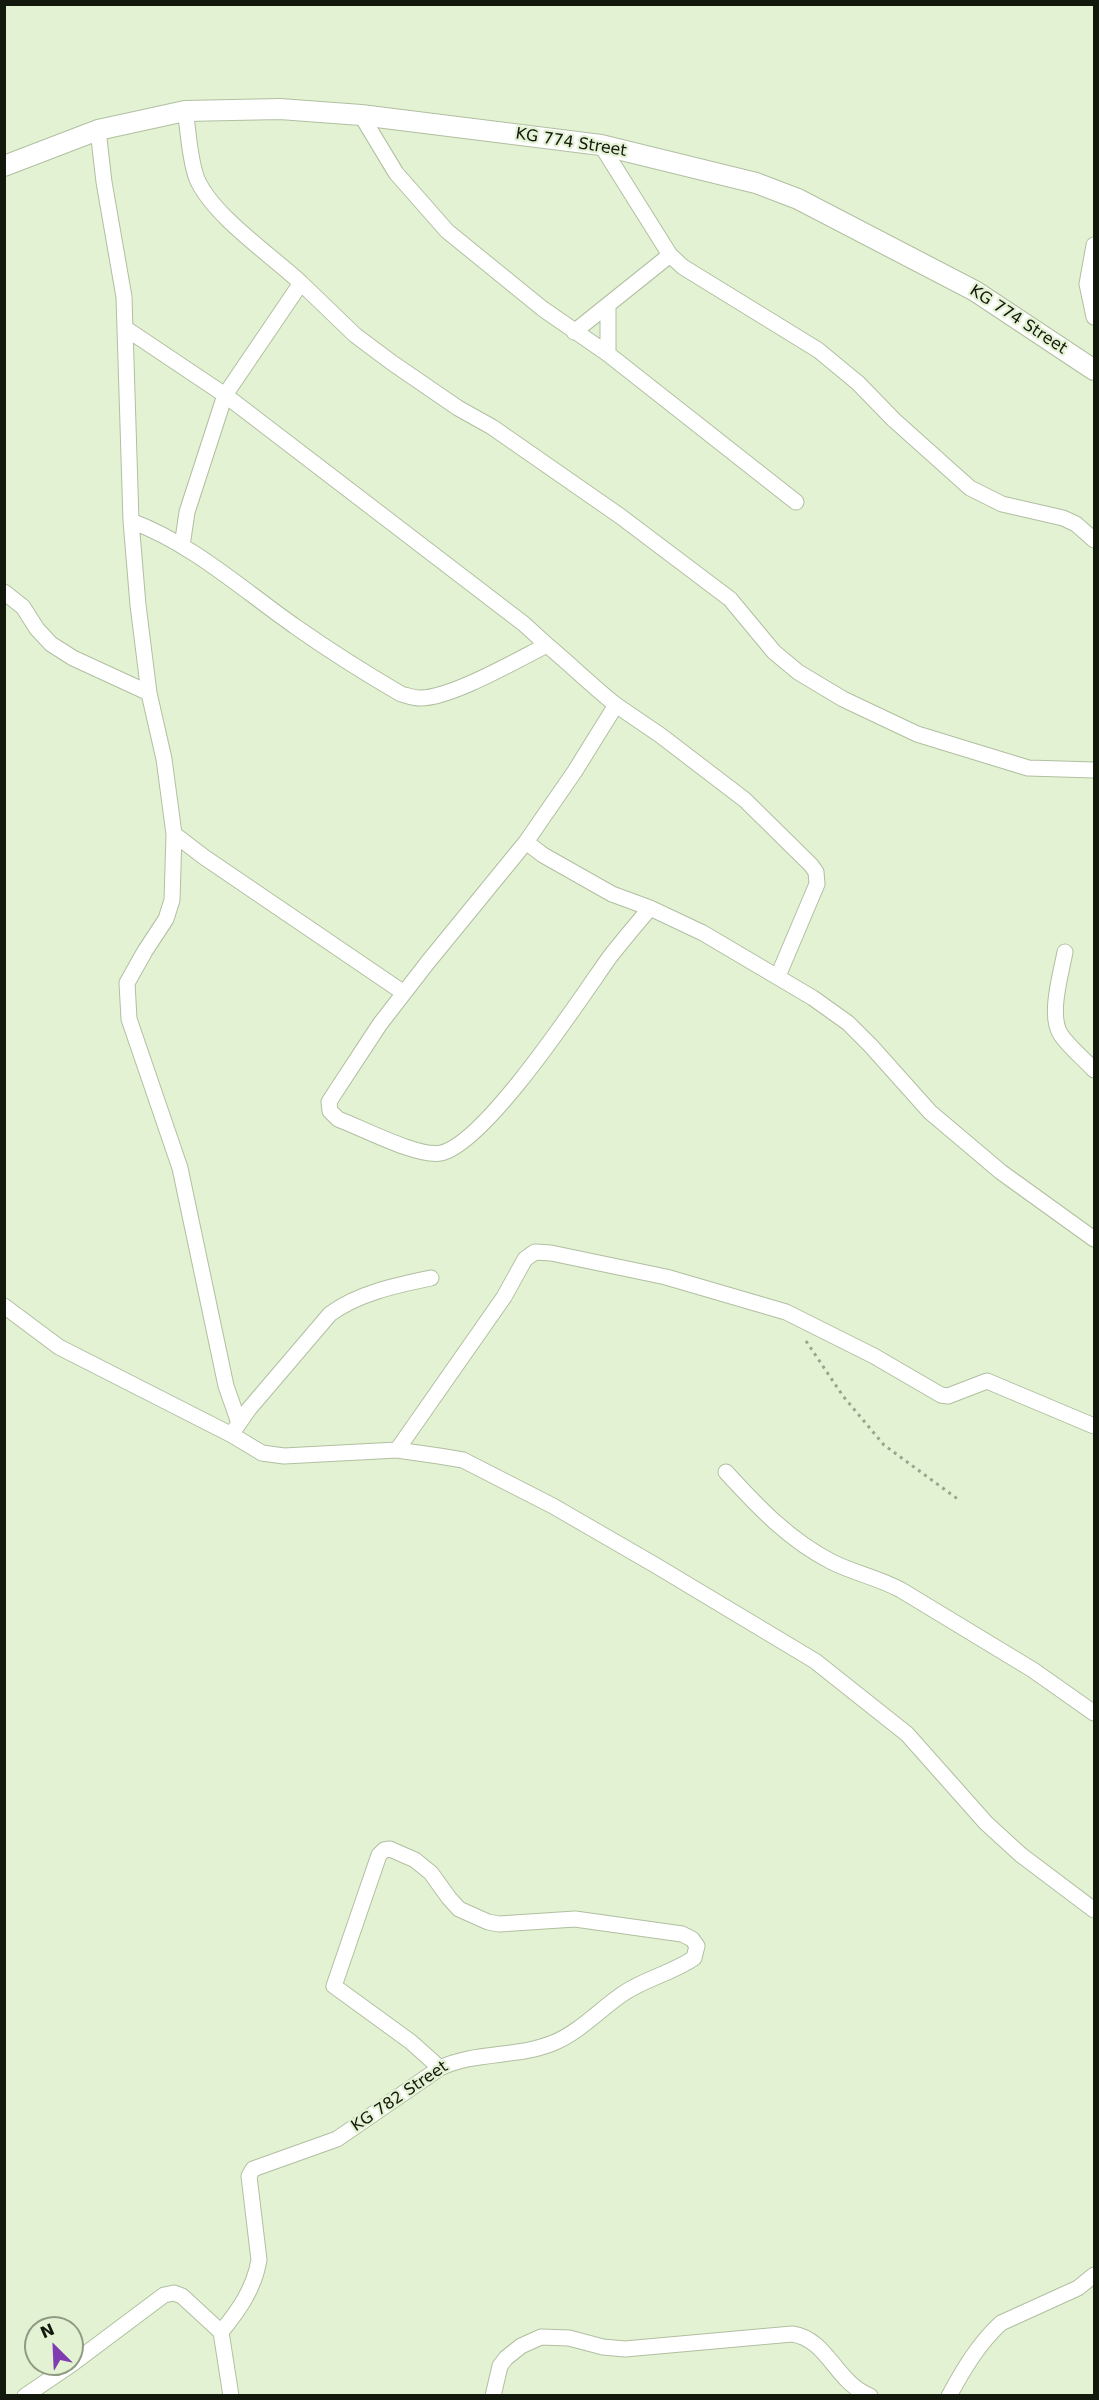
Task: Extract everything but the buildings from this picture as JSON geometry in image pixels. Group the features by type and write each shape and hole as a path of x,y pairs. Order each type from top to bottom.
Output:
{"street":[{"name":"KG 774 Street","path":"4,166 98,130 185,111 280,109 361,115 601,145 756,183 798,199 975,291 1095,370"},
{"path":"185,111 194,167 202,188 217,207 355,335 458,408 515,443 576,488 620,516 730,599 774,652 798,672 843,699 918,734 1028,768 1095,770"},
{"path":"361,115 396,173 447,231 574,332 608,354 796,502"},
{"path":"98,130 123,297 131,521 138,605 149,693 164,759 174,834 172,900 166,919 127,983 129,1019 180,1168 235,1429"},
{"path":"601,145 670,255 684,267 818,350 858,383 894,420 970,488 1002,504 1063,518 1076,524 1095,540"},
{"path":"1095,244 1087,284 1091,312 1095,317"},
{"path":"574,332 670,255"},
{"path":"182,546 187,512 225,395 301,283"},
{"path":"608,306 608,354"},
{"path":"125,328 225,395 524,624 589,684 745,800 811,865 816,872 817,884 778,976"},
{"path":"131,521 182,546 296,627 401,694 418,698 457,689 547,645"},
{"path":"4,592 23,607 37,629 51,644 73,658 149,693"},
{"path":"616,705 575,771 526,842 404,993 329,1102 330,1111 339,1119 421,1152 440,1153 455,1148 481,1126 531,1066 612,955 650,908"},
{"path":"174,834 404,993"},
{"path":"526,842 543,855 612,894 650,908 703,933 778,976 848,1023 930,1112 1001,1173 1095,1239"},
{"path":"1065,952 1055,1009 1055,1022 1061,1035 1095,1070"},
{"path":"397,1450 504,1297 525,1259 535,1252 551,1253 666,1277 786,1312 874,1356 941,1395 955,1393 987,1381 1095,1426"},
{"path":"235,1429 330,1314 344,1304 366,1295 430,1278"},
{"path":"4,1305 59,1347 235,1429 262,1453 284,1456 397,1450 463,1460 614,1541 815,1661 907,1734 986,1823 1021,1855 1095,1910"},
{"path":"726,1472 781,1529 812,1550 835,1563 887,1582 901,1590 1033,1670 1095,1713"},
{"name":"KG 782 Street","path":"221,2332 238,2312 248,2295 259,2260 249,2176 253,2169 337,2139 440,2068 453,2062 477,2056 525,2051 552,2043 572,2033 624,1993 663,1972 679,1968 694,1958 697,1946 692,1939 682,1934 574,1919 499,1924 488,1922 459,1909 430,1873 416,1860 390,1849 384,1850 379,1855 334,1986 411,2042 440,2068"},
{"path":"949,2396 964,2368 1001,2323 1078,2288 1095,2276"},
{"path":"84,2355 164,2295 174,2293 182,2296 221,2332 231,2396"},
{"path":"493,2396 500,2366 506,2358 521,2346 541,2337 569,2338 603,2348 625,2349 792,2334 805,2336 819,2347 856,2390 870,2396"},
{"path":"25,2396 54,2376"}],"path":[{"path":"805,1339 843,1396 884,1445 959,1500"}]}
